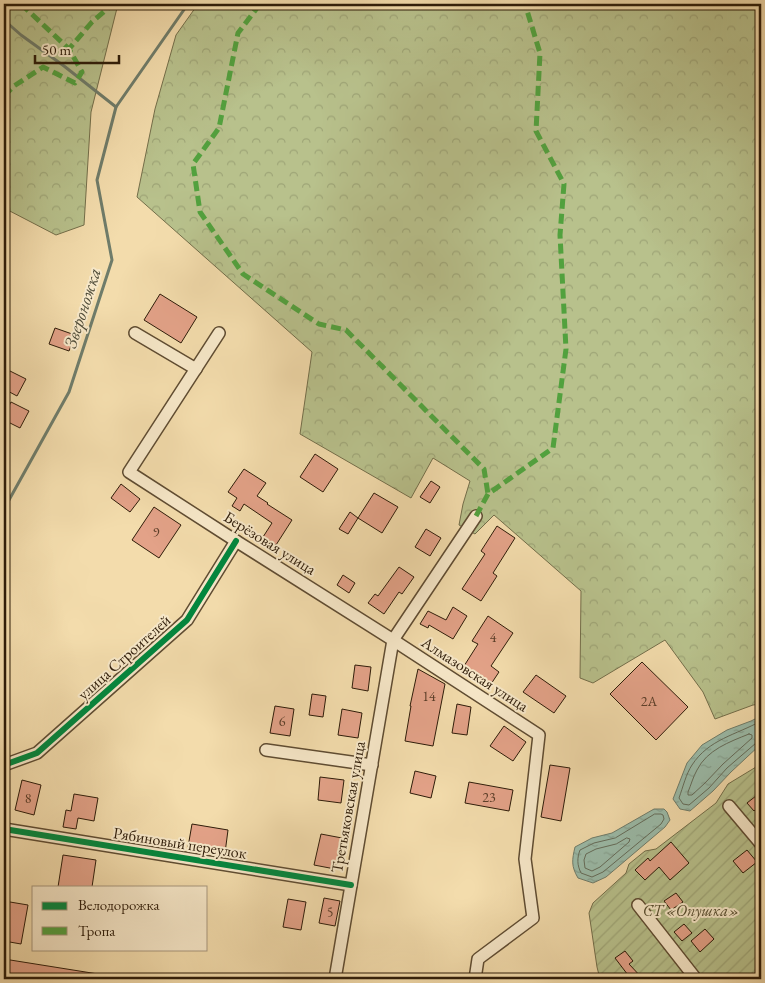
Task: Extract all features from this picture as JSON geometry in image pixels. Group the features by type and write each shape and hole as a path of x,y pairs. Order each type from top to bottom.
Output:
{"street":[{"path":"135,332 196,368 219,333"},
{"name":"Берёзовая улица","path":"196,368 129,472 393,640"},
{"path":"393,640 476,516"},
{"name":"улица Строителей","path":"4,765 37,752 186,620 236,541"},
{"name":"Алмазовская улица","path":"393,640 539,735 525,859 534,918 478,959 475,979"},
{"name":"Третьяковская улица","path":"335,979 393,640"},
{"path":"266,750 372,765"},
{"path":"729,806 761,844"},
{"name":"Рябиновый переулок","path":"4,830 351,885"},
{"path":"638,905 696,979"}],"green space":[{"path":"4,4 118,4 91,112 84,225 56,235 4,208"},
{"path":"198,4 761,4 761,704 753,705 715,719 703,692 665,640 593,683 580,678 581,591 494,515 475,534 459,525 470,481 433,458 411,498 300,434 312,352 137,197 155,109 176,35"},
{"name":"СТ «Опушка»","path":"761,764 761,979 600,979 589,913 593,903 626,873 629,864 645,851 656,849 716,803 728,784"}],"water":[{"path":"761,716 761,744 690,811 680,809 673,799 687,763 702,745 727,730"},
{"path":"654,809 664,809 667,812 670,820 665,827 606,877 593,883 578,878 573,863 575,847 592,838 612,833"}],"building":[{"path":"160,294 197,317 181,343 144,320"},
{"path":"55,328 75,335 69,351 49,344"},
{"path":"10,371 26,379 17,396 4,389 4,384"},
{"path":"11,402 29,411 20,428 4,420 4,415"},
{"path":"315,454 338,469 323,492 300,477"},
{"path":"244,469 266,483 257,496 292,520 276,545 263,537 272,523 244,504 240,511 232,506 237,498 228,492"},
{"path":"431,481 440,487 430,503 420,497"},
{"path":"121,484 140,499 130,512 111,498"},
{"path":"374,493 398,507 382,533 358,518"},
{"path":"154,507 181,525 159,558 132,540"},
{"path":"350,512 358,518 348,534 339,529"},
{"path":"497,526 515,538 493,573 497,576 481,601 462,589 485,554 481,551"},
{"path":"426,529 441,538 430,556 415,547"},
{"path":"399,567 414,577 402,594 399,592 384,614 368,603 375,594 378,596"},
{"path":"343,575 355,583 349,593 337,585"},
{"path":"453,607 467,616 453,639 429,625 428,628 420,624 428,611 446,620"},
{"path":"488,616 513,633 491,666 499,672 491,684 464,666 478,644 472,641"},
{"path":"642,662 688,707 656,740 610,694"},
{"path":"355,665 371,667 368,691 352,688"},
{"path":"418,669 445,684 433,746 405,741"},
{"path":"536,675 566,696 554,713 523,692"},
{"path":"312,694 326,696 323,717 309,715"},
{"path":"457,704 471,707 467,735 452,733"},
{"path":"275,706 294,709 290,736 270,733"},
{"path":"342,709 362,713 358,738 338,735"},
{"path":"504,726 526,742 513,761 490,746"},
{"path":"550,765 570,768 561,821 541,817"},
{"path":"415,771 436,776 431,798 410,793"},
{"path":"320,777 344,780 341,803 318,800"},
{"path":"22,780 41,785 34,815 15,810"},
{"path":"469,782 513,790 509,811 465,803"},
{"path":"761,792 761,805 754,811 747,803"},
{"path":"74,794 98,798 94,821 78,818 76,829 63,827 66,810 71,811"},
{"path":"192,824 228,830 225,853 188,847"},
{"path":"321,834 342,838 335,869 314,865"},
{"path":"671,842 689,863 670,880 659,867 645,880 635,870 648,858 650,861"},
{"path":"747,850 757,862 743,873 733,861"},
{"path":"63,855 96,860 92,886 58,886"},
{"path":"676,893 683,902 671,910 664,901"},
{"path":"324,898 340,901 335,926 319,923"},
{"path":"288,899 306,902 301,930 283,927"},
{"path":"4,901 28,905 21,944 4,941"},
{"path":"684,924 692,933 682,941 674,932"},
{"path":"705,929 714,939 700,952 691,941"},
{"path":"625,951 633,961 629,964 643,979 631,979 615,958"},
{"path":"4,959 98,974 98,979 4,979"}],"waterway":[{"name":"Звероножка","path":"4,509 69,392 112,260 97,180 116,107 188,4"},
{"path":"4,20 116,107"}],"marked path":[{"path":"21,4 69,49"},
{"path":"4,96 14,86 43,67 75,83 82,72 69,49 92,22 113,4"},
{"path":"260,4 238,33 219,128 193,164 200,212 243,274 319,324 346,330 484,469 488,494"},
{"path":"476,516 488,494 553,448 566,349 560,235 564,184 536,131 540,53 525,4"}],"cycle path":[{"path":"4,765 37,753 187,620 236,541"},
{"path":"4,829 351,885"}]}
